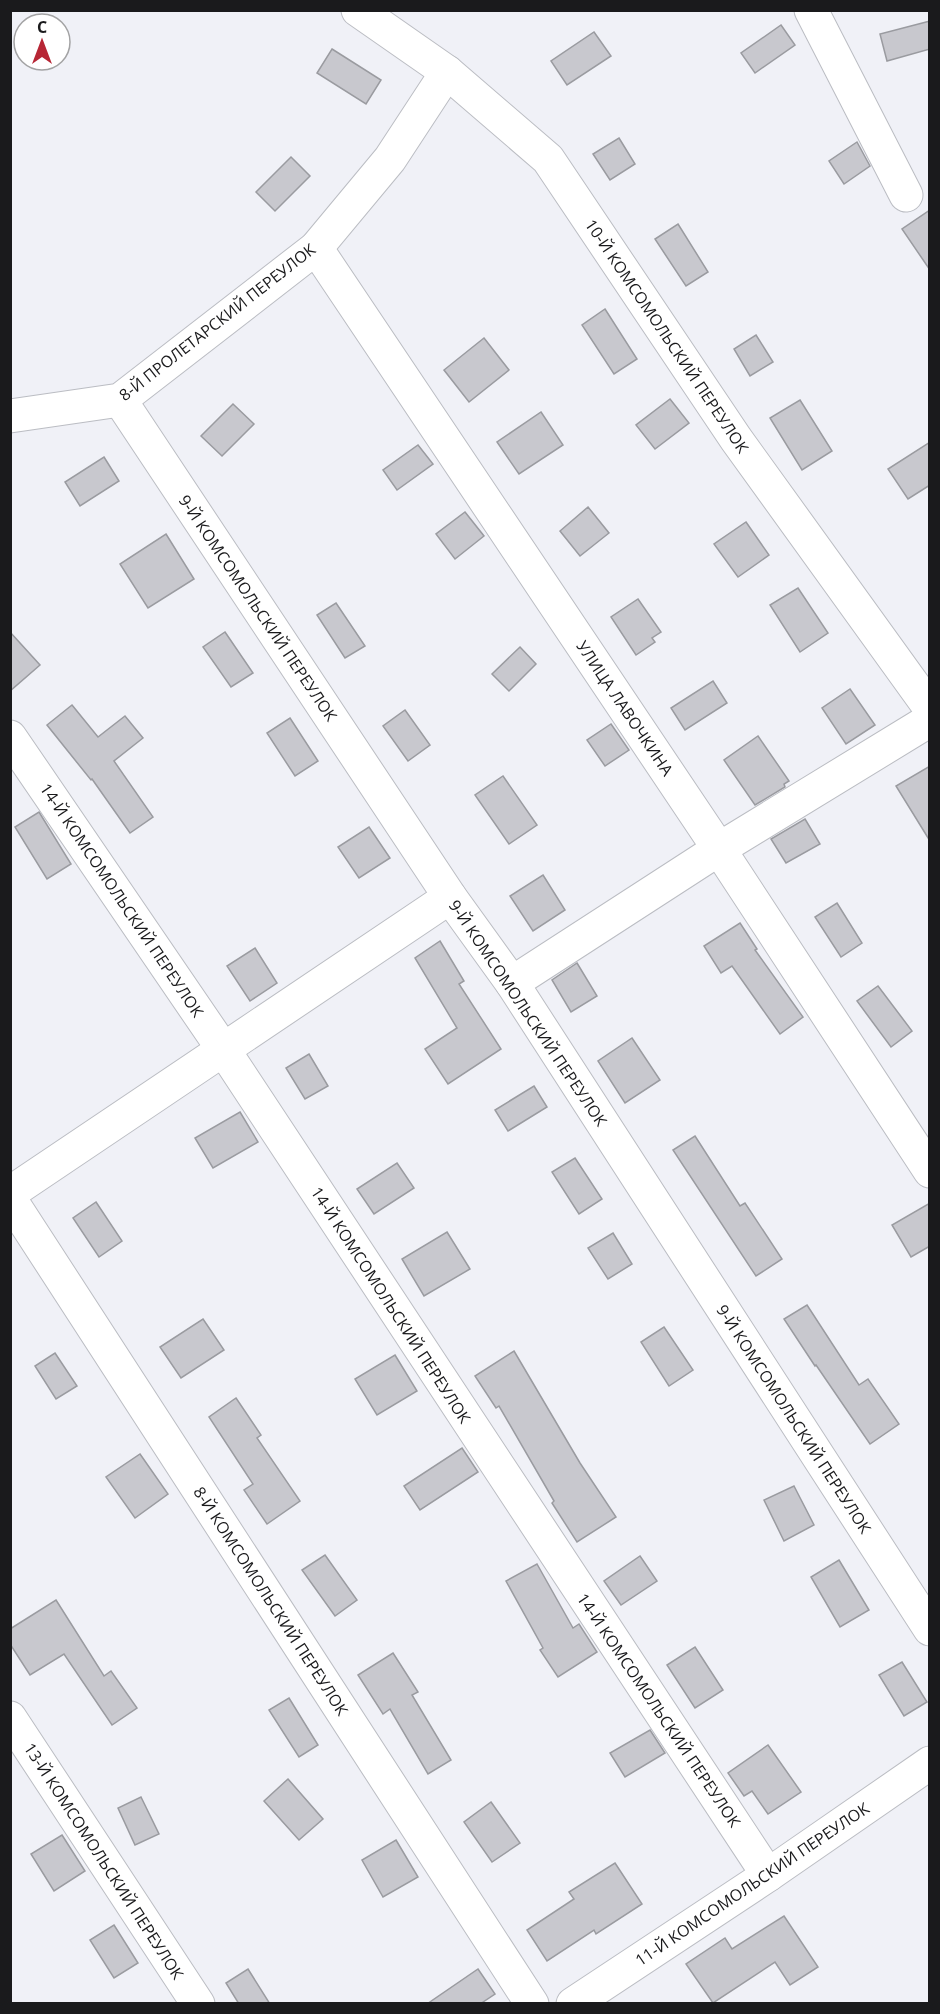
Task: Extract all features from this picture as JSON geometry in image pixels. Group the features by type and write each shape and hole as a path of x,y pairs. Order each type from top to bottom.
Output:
{"street":[{"name":"10-Й КОМСОМОЛЬСКИЙ ПЕРЕУЛОК","path":"358,10 447,72 548,159 736,439 930,708"},
{"path":"810,10 906,195"},
{"name":"8-Й ПРОЛЕТАРСКИЙ ПЕРЕУЛОК","path":"10,416 120,400 316,248 390,159 447,72"},
{"name":"УЛИЦА ЛАВОЧКИНА","path":"316,248 719,849 930,1171"},
{"name":"9-Й КОМСОМОЛЬСКИЙ ПЕРЕУЛОК","path":"120,400 450,897 512,983 930,1629"},
{"path":"512,983 719,849 930,720"},
{"name":"14-Й КОМСОМОЛЬСКИЙ ПЕРЕУЛОК","path":"10,737 223,1049 768,1875"},
{"path":"10,1193 450,897"},
{"name":"8-Й КОМСОМОЛЬСКИЙ ПЕРЕУЛОК","path":"10,1199 532,2004"},
{"name":"13-Й КОМСОМОЛЬСКИЙ ПЕРЕУЛОК","path":"10,1718 198,2004"},
{"name":"11-Й КОМСОМОЛЬСКИЙ ПЕРЕУЛОК","path":"573,2004 768,1875 930,1763"}],"building":[{"path":"930,21 930,49 887,61 880,34"},
{"path":"781,25 795,45 755,73 741,53"},
{"path":"594,32 611,56 567,85 551,61"},
{"path":"332,49 381,80 366,104 317,73"},
{"path":"619,138 635,164 610,180 593,154"},
{"path":"857,142 870,166 844,184 829,161"},
{"path":"291,157 310,176 275,211 256,192"},
{"path":"930,210 930,270 902,229"},
{"path":"678,224 708,272 686,286 655,239"},
{"path":"605,309 637,359 614,374 582,325"},
{"path":"756,335 773,362 750,376 734,349"},
{"path":"484,338 509,370 469,402 444,370"},
{"path":"670,399 689,423 655,449 636,425"},
{"path":"800,400 832,451 802,470 770,418"},
{"path":"233,404 254,424 222,456 201,436"},
{"path":"541,412 563,445 519,474 497,442"},
{"path":"930,442 930,485 908,499 888,469"},
{"path":"418,445 433,464 397,490 383,470"},
{"path":"104,457 119,481 80,506 65,482"},
{"path":"588,507 609,533 580,556 560,531"},
{"path":"465,512 484,536 455,559 436,534"},
{"path":"746,522 769,555 738,577 714,544"},
{"path":"166,534 194,579 148,608 120,564"},
{"path":"798,588 828,633 800,652 770,605"},
{"path":"638,599 661,632 652,638 655,642 636,655 611,617"},
{"path":"336,603 365,646 345,658 317,615"},
{"path":"10,632 40,665 10,691"},
{"path":"225,632 253,673 231,687 203,647"},
{"path":"520,647 536,664 509,691 492,674"},
{"path":"713,681 727,703 685,730 671,708"},
{"path":"850,689 875,725 846,744 822,708"},
{"path":"72,705 98,737 125,716 143,738 114,761 153,817 130,833 92,779 47,725"},
{"path":"405,710 430,745 408,761 383,726"},
{"path":"290,718 318,761 295,776 267,733"},
{"path":"611,724 629,750 605,766 587,740"},
{"path":"758,736 789,781 784,784 785,787 755,805 724,760"},
{"path":"930,766 930,841 896,786"},
{"path":"503,776 537,825 509,844 475,795"},
{"path":"39,812 71,864 47,879 15,827"},
{"path":"805,819 820,844 786,863 771,839"},
{"path":"369,827 390,858 359,878 338,847"},
{"path":"543,875 565,910 533,931 510,896"},
{"path":"837,903 862,943 841,957 815,917"},
{"path":"740,923 757,949 755,950 803,1017 780,1034 732,966 721,973 704,946"},
{"path":"440,941 464,981 459,984 501,1049 448,1084 425,1049 457,1028 415,958"},
{"path":"255,948 277,983 250,1001 227,966"},
{"path":"577,963 597,996 571,1012 552,980"},
{"path":"878,986 912,1031 891,1047 857,1001"},
{"path":"632,1038 660,1080 625,1103 598,1061"},
{"path":"309,1054 328,1086 305,1099 286,1068"},
{"path":"534,1086 547,1107 508,1131 495,1110"},
{"path":"240,1112 258,1142 213,1168 195,1138"},
{"path":"695,1136 740,1206 745,1203 782,1259 756,1276 673,1150"},
{"path":"575,1158 602,1199 579,1214 552,1172"},
{"path":"397,1163 414,1188 374,1214 357,1189"},
{"path":"96,1202 122,1241 99,1257 73,1218"},
{"path":"930,1203 930,1246 911,1257 892,1225"},
{"path":"447,1232 470,1269 424,1296 402,1259"},
{"path":"613,1233 632,1264 608,1279 588,1248"},
{"path":"807,1305 859,1385 868,1379 899,1424 870,1444 784,1319"},
{"path":"203,1319 224,1350 181,1378 160,1347"},
{"path":"664,1327 693,1370 669,1386 641,1342"},
{"path":"514,1351 580,1463 616,1517 577,1542 552,1503 554,1501 499,1406 496,1408 475,1376"},
{"path":"55,1353 77,1386 56,1399 35,1366"},
{"path":"395,1355 417,1391 377,1415 355,1379"},
{"path":"236,1398 261,1435 257,1438 300,1501 267,1524 244,1490 253,1484 209,1417"},
{"path":"462,1448 478,1472 420,1510 404,1486"},
{"path":"140,1454 168,1494 135,1518 106,1477"},
{"path":"794,1486 814,1525 784,1541 764,1500"},
{"path":"325,1555 357,1600 335,1616 302,1570"},
{"path":"640,1556 657,1581 621,1605 604,1581"},
{"path":"839,1560 869,1610 840,1627 811,1577"},
{"path":"537,1564 573,1628 579,1624 597,1652 558,1677 540,1650 543,1648 506,1581"},
{"path":"56,1600 104,1676 111,1671 137,1708 112,1725 64,1654 30,1675 10,1644 10,1629"},
{"path":"695,1647 723,1690 695,1708 667,1665"},
{"path":"393,1653 418,1692 412,1695 451,1760 428,1774 390,1709 383,1714 358,1675"},
{"path":"902,1662 927,1702 904,1716 879,1675"},
{"path":"289,1698 318,1745 299,1757 269,1710"},
{"path":"650,1730 665,1753 625,1777 610,1753"},
{"path":"768,1745 801,1792 768,1814 752,1791 744,1796 728,1773"},
{"path":"288,1779 323,1819 299,1840 264,1801"},
{"path":"141,1797 159,1834 135,1845 118,1808"},
{"path":"491,1802 520,1843 492,1862 464,1822"},
{"path":"62,1835 85,1871 54,1891 31,1854"},
{"path":"396,1840 418,1877 383,1897 362,1860"},
{"path":"615,1863 642,1904 596,1934 594,1930 547,1961 527,1930 574,1899 569,1892"},
{"path":"784,1916 818,1967 790,1985 775,1962 713,2003 686,1964 725,1938 732,1949"},
{"path":"114,1925 138,1963 114,1978 90,1940"},
{"path":"248,1969 270,2004 239,2004 226,1983"},
{"path":"478,1969 495,1994 480,2004 427,2004"}]}
